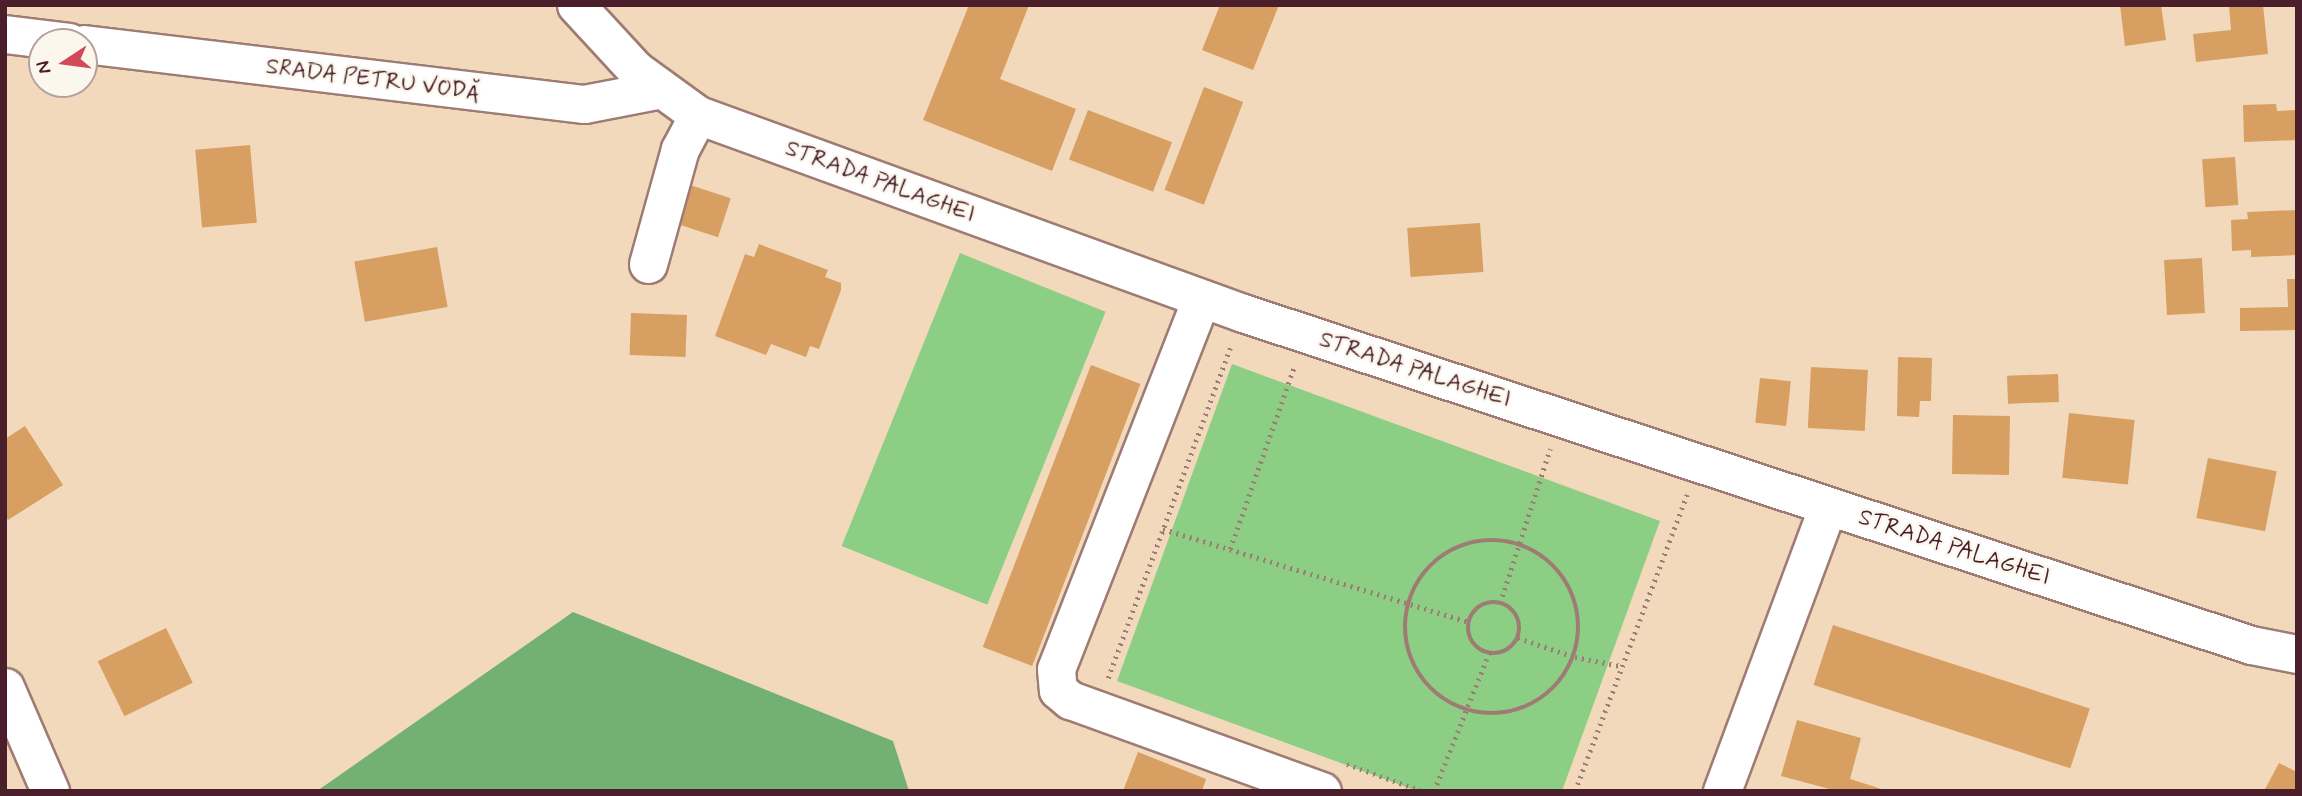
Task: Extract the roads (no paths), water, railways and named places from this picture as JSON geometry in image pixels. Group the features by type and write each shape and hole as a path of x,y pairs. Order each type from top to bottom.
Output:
{"street":[{"name":"STRADA PALAGHEI","path":"576,5 636,70 698,116 1201,299 2251,645 2297,654"},
{"path":"5,34 28,37"},
{"name":"SRADA PETRU VODĂ","path":"98,46 584,104 662,89"},
{"path":"648,264 680,149 698,116"},
{"path":"1201,299 1056,669 1058,690 1070,700 1329,776"},
{"path":"1722,791 1828,506"},
{"path":"5,687 50,791"}]}
